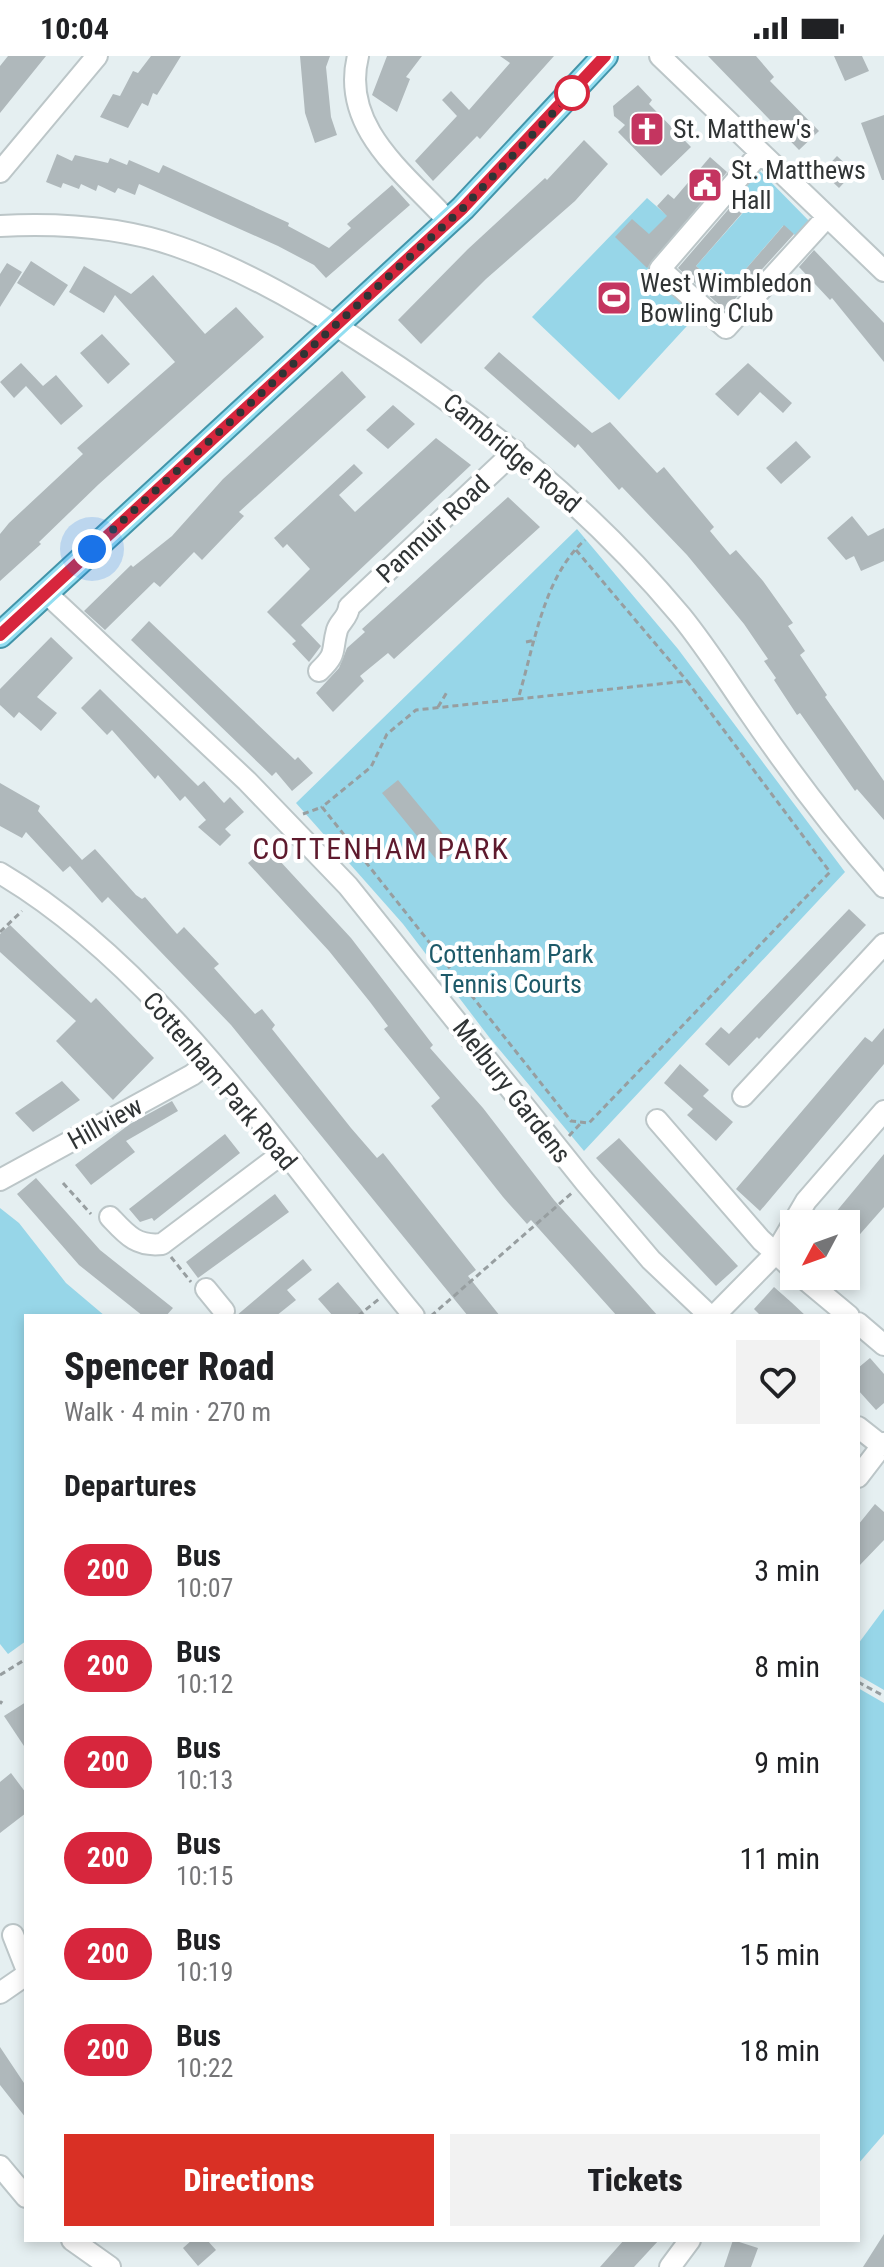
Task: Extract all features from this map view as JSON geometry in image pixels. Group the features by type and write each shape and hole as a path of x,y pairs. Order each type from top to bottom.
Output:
{"main road":[{"path":"0,635 501,171 605,56"}],"street":[{"path":"0,172 97,56"},
{"path":"358,56 355,84 365,128 448,221"},
{"path":"660,56 884,271"},
{"path":"760,153 660,269 726,328 827,217"},
{"name":"Cambridge Road","path":"0,226 76,227 142,237 180,247 249,278 336,325 443,394 515,451 597,524 684,620 799,783 884,887"},
{"name":"Panmuir Road","path":"319,671 334,657 338,627 348,617 349,607 515,451"},
{"name":"Melbury Gardens","path":"45,592 247,781 339,876 400,946 585,1182 651,1260 710,1314"},
{"name":"Cottenham Park Road","path":"0,873 35,896 122,968 162,1007 412,1314"},
{"path":"743,1096 884,944"},
{"name":"Hillview","path":"0,1180 192,1075 209,1062"},
{"path":"714,1314 775,1254 806,1201 884,1111"},
{"path":"657,1120 780,1258"},
{"path":"110,1217 130,1239 150,1245 162,1244 283,1153"},
{"path":"206,1289 224,1311"},
{"path":"818,1290 847,1314"},
{"path":"860,1325 884,1345"},
{"path":"860,1428 883,1444 860,1474"},
{"path":"13,1935 24,1963"},
{"path":"0,1993 24,1976"},
{"path":"0,2166 24,2195"},
{"path":"75,2242 110,2267"},
{"path":"670,2267 689,2242"}],"path":[{"path":"518,699 554,583 575,549 597,524"},
{"path":"575,549 687,681 830,872 589,1123 580,1124 571,1121 322,807 371,767 387,734 416,710 687,681"},
{"path":"526,642 536,640"},
{"path":"438,707 447,692"},
{"path":"0,932 35,896"},
{"path":"433,1314 585,1182"},
{"path":"63,1183 93,1216 110,1217"},
{"path":"162,1244 198,1290 206,1289"},
{"path":"361,1314 392,1289"},
{"path":"0,1675 24,1660"},
{"path":"860,1683 884,1696"}],"green space":[{"path":"755,166 812,224 799,238 783,226 726,292 696,266 755,199 739,184"},
{"name":"West Wimbledon Bowling Club","path":"647,198 686,232 652,272 697,315 619,400 532,317"},
{"name":"COTTENHAM PARK","path":"577,529 678,649 845,872 584,1151 489,1037 403,924 296,803"},
{"path":"0,1208 19,1223 66,1283 103,1314 24,1314 24,1642 8,1654 0,1644"},
{"path":"884,1609 884,1690 860,1676 860,1641"},
{"path":"860,1689 884,1703 884,2134 860,2162"}],"building":[{"path":"8,56 46,56 0,113 0,66"},
{"path":"151,56 181,56 157,95 153,93 148,106 142,103 128,128 100,117 113,94 120,96 133,71 138,73"},
{"path":"300,56 330,56 326,67 331,117 337,135 315,143 305,113"},
{"path":"387,56 422,56 406,77 410,79 397,112 372,95"},
{"path":"500,56 554,56 480,139 477,136 433,181 415,161 457,116 442,100 451,91 469,110 510,63"},
{"path":"708,56 756,56 774,77 770,81 819,131 799,150"},
{"path":"834,56 862,56 869,71 845,81"},
{"name":"St. Matthew's","path":"638,85 652,100 649,104 691,147 661,176 618,132 625,125 614,116 613,106"},
{"path":"884,115 884,180 882,180 861,123"},
{"path":"584,140 608,164 575,201 486,279 421,344 398,320 468,249 545,178 547,180"},
{"path":"57,154 72,161 75,155 108,163 110,158 127,165 129,160 159,173 163,165 289,223 288,226 329,248 351,228 347,224 392,185 410,205 326,278 314,265 278,246 139,184 135,195 118,188 115,193 98,185 96,191 81,184 79,189 63,183 61,188 46,182"},
{"path":"837,156 854,172 839,188 822,172"},
{"path":"710,157 727,172 647,268 615,237 632,219 649,234 667,216 657,206 668,194 674,199"},
{"path":"745,190 755,198 696,266 726,292 784,225 794,234 725,310 678,268"},
{"path":"814,250 884,323 884,362 832,298 830,300 799,267"},
{"path":"31,261 68,285 54,306 17,283"},
{"path":"7,263 22,272 0,307 0,274"},
{"path":"84,266 131,294 153,275 205,334 236,307 264,337 99,484 0,581 0,534 83,454 77,448 175,362 115,295 104,313 69,292"},
{"path":"102,334 130,364 108,384 80,353"},
{"path":"499,352 592,433 610,422 657,473 664,467 714,527 710,531 730,555 736,550 763,581 793,623 788,626 805,651 800,655 827,695 825,697 884,781 884,820 857,789 855,791 800,713 797,715 764,661 768,659 744,624 687,555 622,487 619,490 578,444 575,448 484,368"},
{"path":"21,363 43,386 56,375 83,406 61,425 26,386 14,398 0,382"},
{"path":"748,363 792,403 783,413 760,392 738,416 715,394"},
{"path":"342,371 366,397 239,512 244,516 202,560 194,552 160,587 154,582 105,630 84,611 131,565 133,567 172,536 223,479"},
{"path":"393,405 415,424 388,449 366,430"},
{"path":"436,438 471,465 301,625 321,646 309,662 292,644 296,641 267,612 310,569 287,544 283,548 274,538 354,464 363,473 339,495 355,512"},
{"path":"796,441 811,457 781,484 766,468"},
{"path":"508,497 540,527 394,659 388,653 360,676 364,681 333,712 316,693 339,668 347,648 365,632 362,629"},
{"path":"852,516 868,536 884,528 884,561 861,571 854,556 846,560 827,538"},
{"path":"149,621 295,760 298,757 313,773 292,791 276,772 272,776 131,640"},
{"path":"51,637 73,658 37,697 57,713 41,731 19,712 14,718 0,705 0,689"},
{"path":"100,689 198,786 204,781 224,803 230,797 244,812 225,829 231,835 220,846 198,827 206,820 185,796 180,801 158,775 155,779 112,730 107,735 81,708"},
{"path":"398,780 456,850 440,864 382,793"},
{"path":"0,783 40,806 38,811 82,860 95,849 136,895 142,899 145,897 177,934 184,927 219,964 214,968 255,1014 262,1009 275,1025 272,1029 377,1158 383,1153 476,1270 468,1276 498,1314 466,1314 231,1025 108,897 102,903 70,866 63,872 26,832 22,838 0,826"},
{"path":"267,847 351,938 433,1045 430,1048 483,1108 554,1200 656,1314 615,1314 531,1220 527,1224 431,1106 440,1098 384,1029 388,1026 370,1002 329,951 248,863"},
{"path":"849,909 866,925 759,1039 757,1037 729,1066 705,1044 721,1027 729,1034"},
{"path":"10,925 91,1003 96,998 154,1058 113,1100 56,1041 76,1021 0,952 0,934"},
{"path":"884,1028 884,1064 760,1211 736,1189 865,1037 872,1042"},
{"path":"680,1064 709,1090 703,1096 733,1122 716,1141 687,1115 693,1109 664,1083"},
{"path":"62,1081 80,1100 33,1132 15,1113"},
{"path":"172,1101 178,1111 126,1141 135,1152 91,1185 75,1165 130,1124"},
{"path":"225,1134 240,1153 154,1221 152,1218 140,1222 129,1209"},
{"path":"619,1138 738,1266 716,1286 596,1158"},
{"path":"884,1154 884,1207 860,1234 860,1210 838,1210"},
{"path":"36,1178 100,1250 173,1308 168,1314 140,1314 79,1265 17,1194"},
{"path":"275,1194 289,1212 198,1278 186,1262"},
{"path":"303,1259 312,1270 287,1290 296,1300 278,1314 238,1314"},
{"path":"338,1282 364,1314 331,1314 318,1299"},
{"path":"774,1287 804,1314 759,1314 754,1309"},
{"path":"870,1358 884,1374 884,1403 876,1410 860,1392 860,1366"},
{"path":"875,1504 884,1512 884,1540 860,1565 860,1523"},
{"path":"24,1703 24,1746 4,1716"},
{"path":"11,1773 24,1790 24,1815 0,1833 0,1782"},
{"path":"0,2047 24,2083 24,2115 0,2085"},
{"path":"884,2234 884,2267 863,2267"},
{"path":"190,2242 209,2242 216,2250 198,2266 183,2248"},
{"path":"622,2242 657,2242 634,2267 600,2267"},
{"path":"732,2242 758,2248 751,2267 724,2267"}],"bus line":[{"name":"200","path":"0,635 463,208 501,171 605,56"}],"place":[{"name":"St. Matthew's","path":"647,129"},
{"name":"St. Matthews Hall","path":"705,185"},
{"name":"West Wimbledon Bowling Club","path":"614,298"}],"district":[{"name":"COTTENHAM PARK","path":"381,848"}],"route":[{"path":"92,549 463,208 572,93"}],"park label":[{"name":"Cottenham Park Tennis Courts","path":"511,969"}]}
